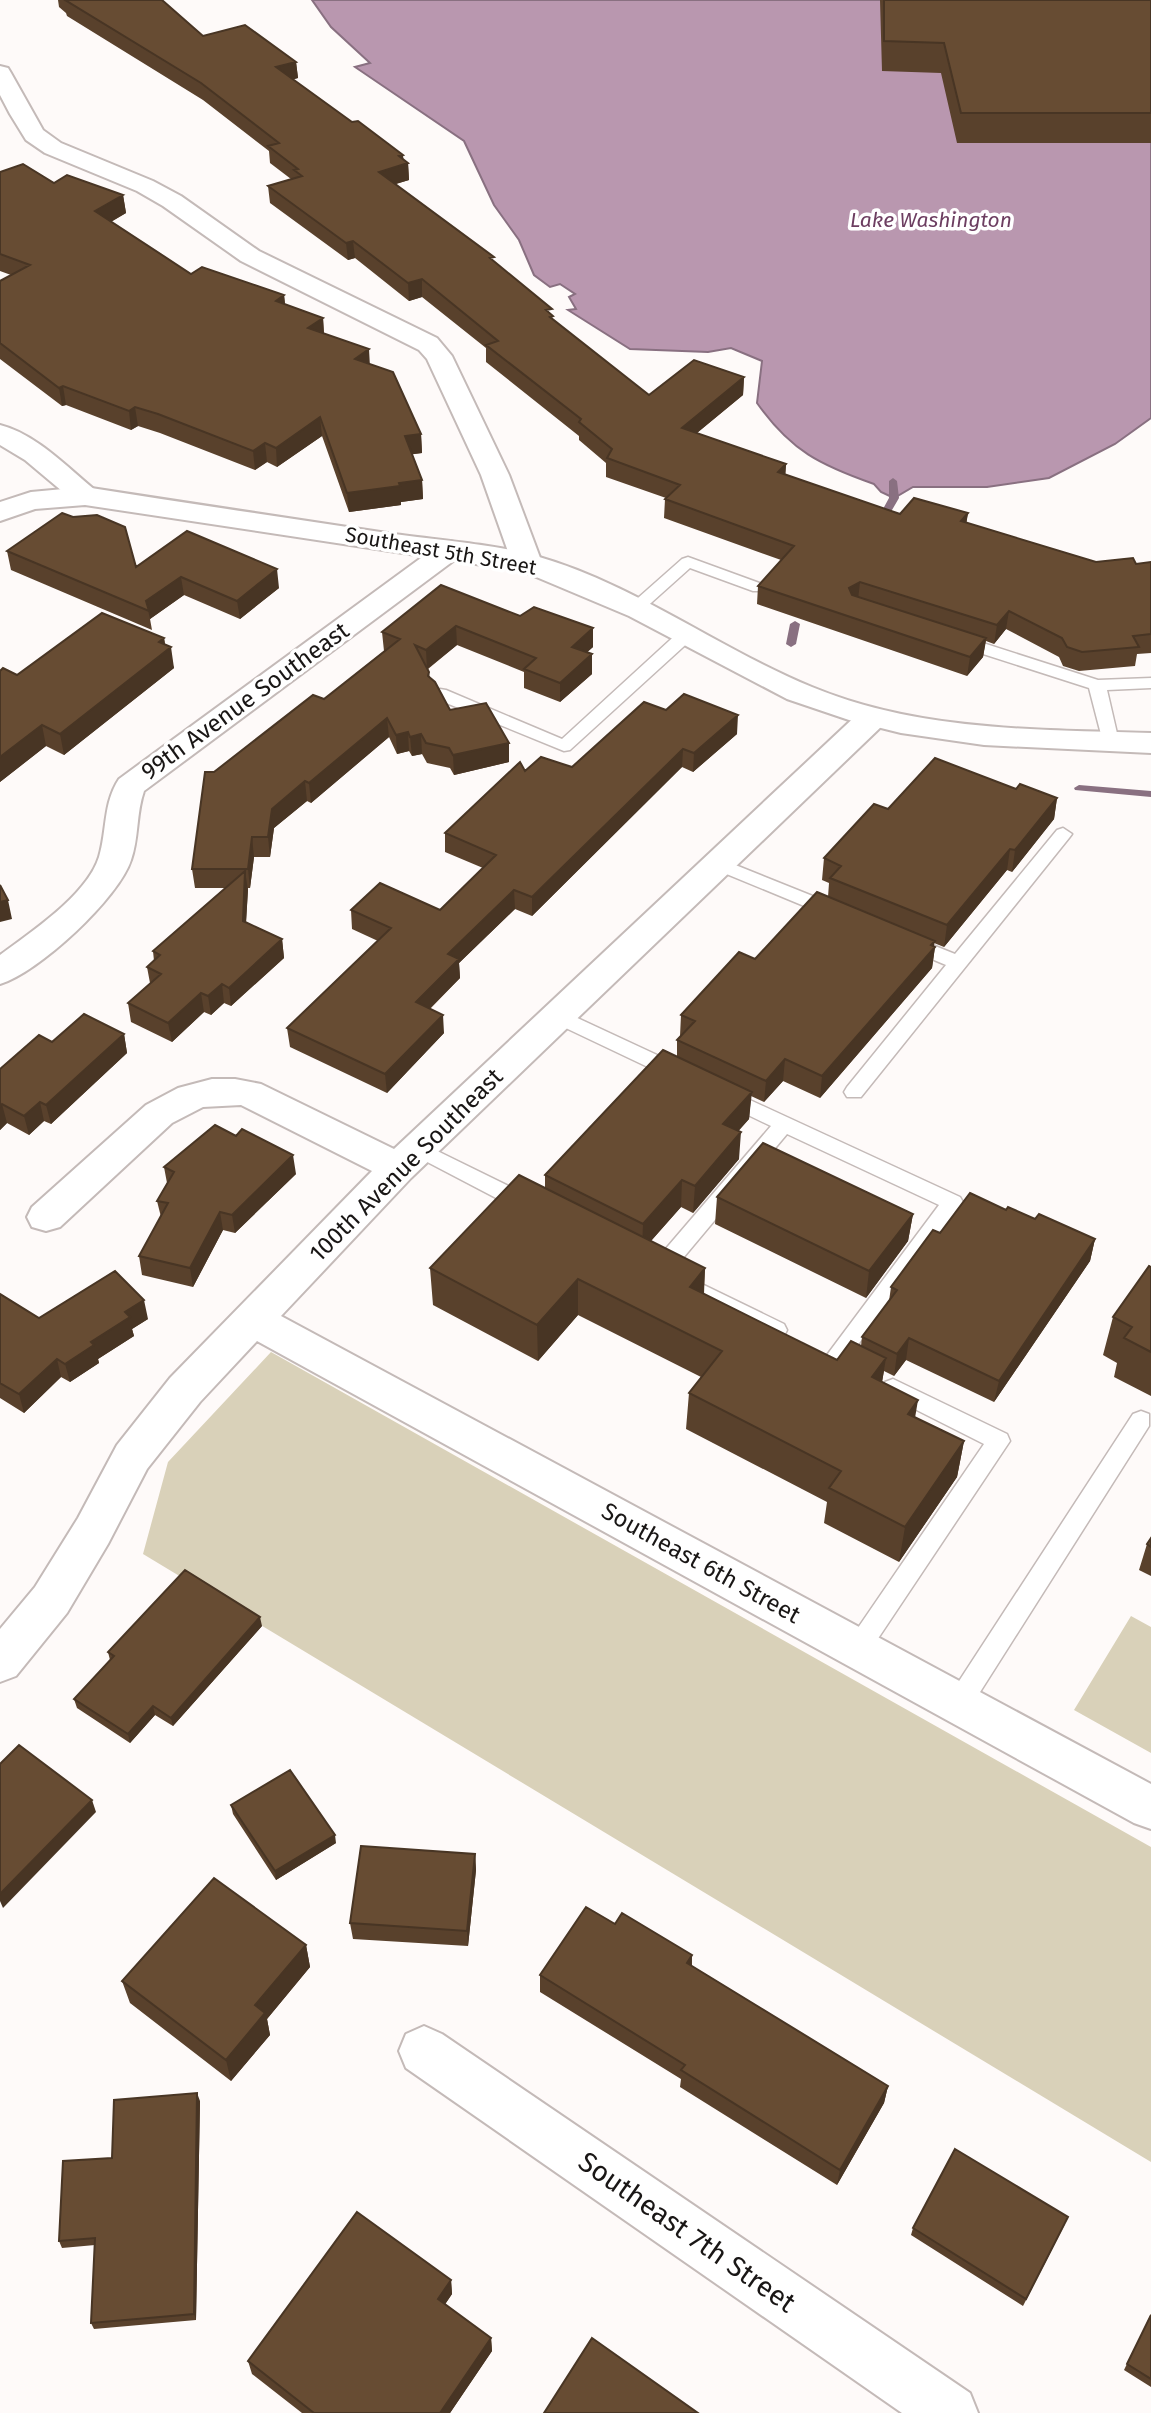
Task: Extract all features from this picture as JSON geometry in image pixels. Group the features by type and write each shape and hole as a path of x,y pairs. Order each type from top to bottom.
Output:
{"street":[{"path":"0,73 34,135 53,148 145,186 172,201 250,256 428,344 439,356 495,475 527,563"},
{"path":"0,433 35,454 85,496"},
{"name":"Southeast 5th Street","path":"0,512 31,501 85,496 527,563 578,581 636,608 767,678 818,700 872,718 956,732 1055,741 1151,743"},
{"name":"99th Avenue Southeast","path":"0,972 69,917 110,871 121,839 124,797 130,786 450,550"},
{"name":"100th Avenue Southeast","path":"0,1662 51,1600 93,1531 132,1457 185,1390 408,1158 872,718"},
{"path":"46,1217 159,1114 179,1100 201,1093 225,1090 248,1093 408,1158"},
{"name":"Southeast 6th Street","path":"252,1319 1151,1808"},
{"name":"Southeast 7th Street","path":"424,2051 950,2413"}],"lane":[{"path":"636,608 688,562 759,588"},
{"path":"440,694 564,746 687,635"},
{"path":"948,637 1097,685 1151,683"},
{"path":"1097,685 1110,742"},
{"path":"854,1093 1063,834"},
{"path":"718,864 844,916"},
{"path":"895,937 958,963"},
{"path":"558,1016 953,1202 835,1359"},
{"path":"659,1272 784,1124"},
{"path":"408,1158 539,1210"},
{"path":"635,1259 999,1441 858,1648"},
{"path":"959,1703 1141,1420"}],"shaded area":[{"path":"271,1352 1151,1847 1151,2162 143,1554 168,1462"},
{"path":"1131,1616 1151,1627 1151,1753 1074,1710"}],"water":[{"name":"Lake Washington","path":"312,0 1151,0 1151,418 1115,444 1049,478 987,487 913,487 894,498 881,492 874,484 822,463 782,433 757,403 762,361 731,348 708,352 630,349 568,310 576,309 569,297 575,294 560,284 550,287 534,275 519,240 494,205 464,141 355,67 370,63 331,27"}],"building":[{"path":"65,0 162,0 203,36 245,25 296,62 276,67 352,122 358,121 403,155 399,156 408,163 379,172 494,257 490,258 552,309 546,310 553,316 550,317 649,395 694,360 744,377 682,428 786,464 778,472 900,514 914,498 968,513 961,521 1096,562 1133,558 1136,564 1151,562 1151,634 1133,636 1139,647 1082,652 1067,647 1062,638 1009,611 997,625 860,582 849,588 852,595 986,638 970,657 758,586 794,546 665,499 680,485 607,458 612,449 579,422 581,419 486,345 498,341 422,279 408,283 353,241 346,243 268,186 302,176 294,170 298,169 268,146 279,143 201,83"},
{"path":"884,0 1151,0 1151,113 961,113 944,43 884,41"},
{"path":"23,164 54,183 67,175 123,195 95,211 191,274 202,267 284,295 276,301 323,318 308,328 369,349 355,359 393,372 421,434 405,436 422,480 399,483 400,486 347,493 320,417 276,448 265,443 253,451 158,414 135,407 129,411 63,386 59,388 0,343 0,281 30,265 0,254 0,172"},
{"path":"62,513 73,517 97,515 125,527 136,567 187,531 277,569 237,601 181,577 146,601 149,611 7,551"},
{"path":"441,585 520,616 534,607 593,628 572,647 592,654 560,683 524,669 536,658 456,626 426,650 415,645 429,672 428,676 435,682 450,710 486,703 509,743 453,755 449,748 426,743 421,734 410,737 408,732 396,735 387,718 309,783 305,781 272,809 268,837 252,837 248,869 192,869 205,772 214,772 313,695 324,699 400,639 382,632"},
{"path":"102,613 164,638 159,642 171,647 60,734 42,725 0,757 0,671 3,668 17,675"},
{"path":"684,694 738,715 694,753 683,749 532,897 514,890 448,954 459,959 416,1002 443,1015 385,1074 287,1028 391,928 351,910 380,883 440,910 496,855 445,833 520,762 525,771 541,757 572,767 644,702 666,710"},
{"path":"935,758 1016,789 1020,784 1057,798 1015,850 1010,849 947,925 830,878 841,866 824,858 874,804 888,809"},
{"path":"245,871 243,921 282,939 229,988 222,984 208,996 201,993 168,1023 128,1003 161,974 147,967 160,955 153,951"},
{"path":"0,885 8,900 0,902"},
{"path":"817,892 935,941 931,945 935,947 822,1076 785,1059 766,1081 677,1040 695,1021 681,1015 739,952 755,959"},
{"path":"84,1014 124,1034 46,1105 40,1102 24,1116 2,1104 0,1107 0,1069 39,1035 52,1042"},
{"path":"663,1050 752,1092 723,1124 741,1132 695,1186 682,1180 643,1224 545,1175"},
{"path":"215,1125 236,1136 242,1129 293,1155 232,1215 220,1212 190,1268 139,1256 168,1203 157,1201 174,1172 164,1167"},
{"path":"763,1143 913,1214 869,1271 717,1197"},
{"path":"519,1175 705,1268 690,1287 837,1360 851,1341 886,1358 872,1377 918,1400 908,1414 964,1441 905,1527 829,1488 841,1471 689,1393 722,1351 578,1279 537,1325 430,1268"},
{"path":"970,1193 1006,1210 1008,1207 1035,1219 1039,1214 1095,1239 999,1381 909,1338 897,1354 862,1337 897,1290 891,1287 933,1230 940,1233"},
{"path":"1149,1266 1151,1352 1124,1338 1132,1327 1113,1317"},
{"path":"115,1271 144,1300 125,1312 130,1317 91,1342 94,1345 65,1364 57,1359 19,1394 0,1383 0,1294 39,1318"},
{"path":"185,1570 260,1617 171,1718 153,1706 128,1734 74,1699 114,1656 108,1652"},
{"path":"19,1745 92,1800 0,1894 0,1764"},
{"path":"290,1770 335,1835 275,1871 231,1805"},
{"path":"361,1846 475,1854 467,1931 350,1923"},
{"path":"214,1878 306,1945 255,2005 265,2013 226,2060 122,1981"},
{"path":"586,1907 615,1924 622,1913 692,1955 687,1963 888,2086 840,2170 681,2070 685,2065 540,1975"},
{"path":"197,2093 194,2314 91,2323 95,2238 59,2241 63,2161 112,2158 114,2100"},
{"path":"955,2149 1068,2217 1026,2299 913,2228"},
{"path":"357,2212 451,2280 438,2299 491,2338 440,2413 314,2413 248,2361"},
{"path":"1151,2315 1151,2379 1127,2364"},
{"path":"592,2338 698,2413 544,2413"}],"waterway":[{"path":"882,520 894,498 893,481"},
{"path":"791,644 795,624"},
{"path":"1079,788 1151,794"}]}
